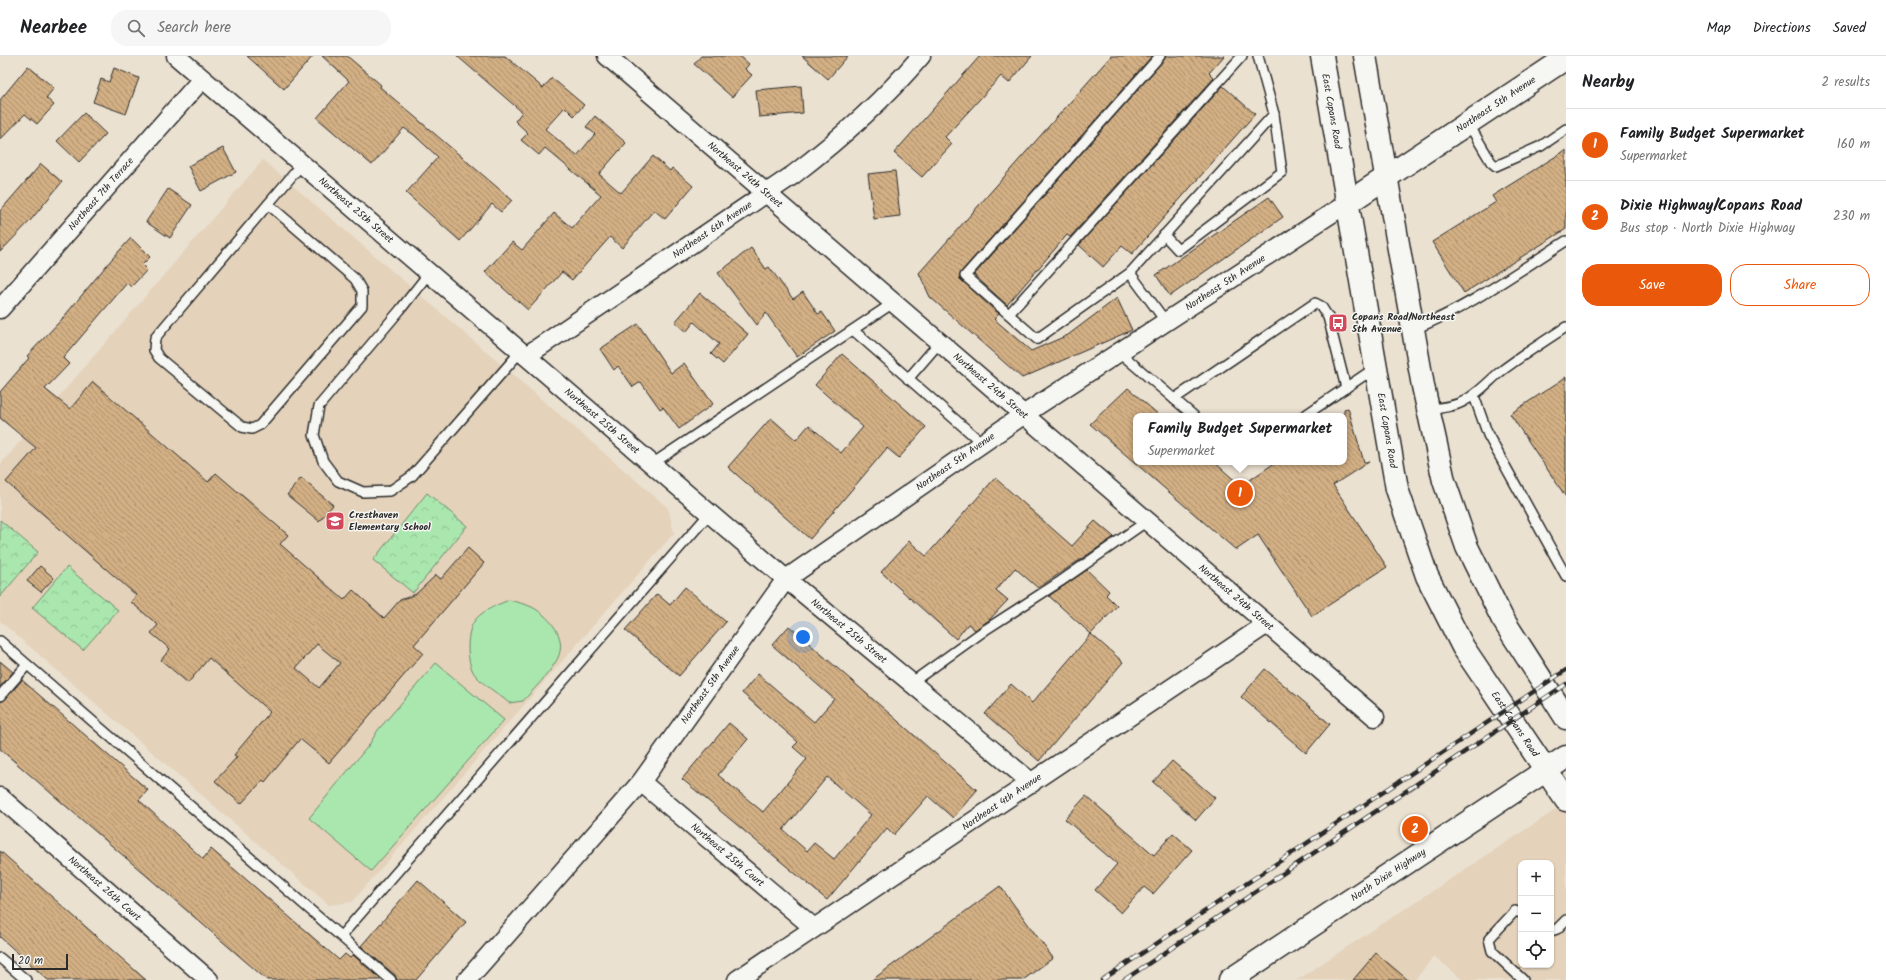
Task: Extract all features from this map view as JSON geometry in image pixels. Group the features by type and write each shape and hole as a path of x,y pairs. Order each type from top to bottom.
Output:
{"main road":[{"name":"East Copans Road","path":"1322,56 1346,204 1398,489 1427,576 1463,647 1546,770"},
{"path":"1365,56 1386,178 1444,481 1467,547 1502,618 1566,718"},
{"name":"Northeast 5th Avenue","path":"1346,204 1468,123 1562,66"},
{"name":"North Dixie Highway","path":"1236,979 1566,757"},
{"path":"1546,770 1566,800"}],"street":[{"name":"Northeast 25th Street","path":"176,56 709,514 1032,783"},
{"name":"Northeast 24th Street","path":"606,56 1375,717"},
{"name":"Northeast 6th Avenue","path":"523,354 767,194 832,145 879,102 921,56"},
{"name":"Northeast 7th Terrace","path":"0,309 202,79"},
{"name":"Northeast 5th Avenue","path":"468,980 641,782 786,579 1023,415 1346,204"},
{"name":"Northeast 4th Avenue","path":"737,980 1267,624"},
{"name":"Northeast 25th Court","path":"641,782 814,928"},
{"name":"Northeast 26th Court","path":"0,797 209,980"}],"lane":[{"path":"1160,56 965,276 1037,339 1130,273 1274,114"},
{"path":"1009,314 1242,56"},
{"path":"1164,235 1178,250 1282,172 1274,114 1258,56"},
{"path":"1468,123 1491,162 1496,166 1541,146 1566,129"},
{"path":"268,204 355,279 362,291 362,306 260,424 252,429 242,427 159,358 154,350 155,338 268,204 302,164"},
{"path":"1414,328 1441,318 1470,302 1566,241"},
{"path":"429,273 319,406 314,435 323,461 338,481 363,492 390,491 412,476 523,354"},
{"path":"1130,273 1166,322"},
{"path":"652,464 893,303"},
{"path":"1174,399 1315,303 1321,306 1328,317 1346,388"},
{"path":"1429,409 1463,402 1474,396 1492,378 1519,358 1566,328"},
{"path":"853,330 982,444"},
{"path":"908,379 939,343"},
{"path":"1119,352 1190,413"},
{"path":"1308,413 1375,368"},
{"path":"1474,396 1488,435 1566,576"},
{"path":"341,936 709,514"},
{"path":"911,683 985,630 1062,581 1147,521"},
{"path":"0,641 391,980"},
{"path":"0,696 27,665"},
{"path":"1518,912 1515,911 1489,939 1492,952 1523,980"},
{"path":"1554,930 1557,930 1566,920"},
{"path":"0,958 26,980"}],"shaded area":[{"name":"Cresthaven Elementary School","path":"263,160 668,508 674,533 352,902 329,905 0,621 0,465"},
{"path":"1566,803 1566,980 1463,980 1434,956 1415,980 1297,980"}],"green space":[{"path":"427,493 467,526 413,593 373,560"},
{"path":"0,520 38,552 0,597"},
{"path":"67,567 118,610 83,650 32,608"},
{"path":"509,600 532,607 546,617 557,631 561,647 555,663 548,673 523,701 509,703 476,676 470,665 468,642 471,628 476,619 489,609"},
{"path":"436,663 504,720 371,871 309,818 369,745 378,730"}],"building":[{"path":"247,56 313,56 284,89"},
{"path":"322,56 347,56 381,85 380,87 512,200 501,212 492,204 460,241 406,193 438,157 414,135 404,128 372,165 317,118 349,81"},
{"path":"457,56 505,56 543,88 552,78 584,105 574,116 565,107 545,129 577,156 595,134 586,127 595,116 626,143 599,174 621,193 653,156 670,171 672,168 693,186 665,219 654,210 622,248 610,237 572,280 562,272 528,310 485,272 512,242 522,250 554,213 572,228 601,195 545,148 539,155 521,140 528,133 515,121 522,112"},
{"path":"701,56 740,56 749,64 745,69 752,75 732,97 694,64"},
{"path":"802,56 848,56 828,79"},
{"path":"980,56 1032,56 1009,83 1001,76 945,137 952,144 922,177 894,153"},
{"path":"1111,56 1152,56 961,272 959,278 999,314 994,319 1031,351 1068,335 1117,298 1132,330 1022,378 930,297 919,273"},
{"path":"1166,56 1224,56 1209,73 1214,78 1070,237 1067,235 1007,305 974,275"},
{"path":"28,66 54,88 46,98 54,105 37,124 25,114 0,140 0,100"},
{"path":"114,68 139,78 126,114 93,102 101,79 109,82"},
{"path":"801,86 803,113 759,117 756,90"},
{"path":"1223,86 1255,114 1132,254 1122,246 1103,267 1079,245"},
{"path":"84,113 106,134 79,162 57,141"},
{"path":"223,148 236,172 201,191 188,166"},
{"path":"1566,150 1566,229 1464,293 1432,242 1496,202 1492,196"},
{"path":"41,164 62,182 30,221 0,252 0,211"},
{"path":"895,171 900,216 874,219 868,174"},
{"path":"168,189 192,205 170,238 146,222"},
{"path":"1269,197 1283,217 1170,296 1156,275"},
{"path":"131,238 150,257 142,265 147,270 131,287 127,283 63,358 69,364 45,389 70,409 93,382 208,482 216,473 288,535 280,544 344,600 353,590 384,618 400,600 416,594 436,575 441,579 468,548 484,563 414,645 423,653 329,763 300,739 265,782 263,780 241,804 215,781 237,757 234,755 270,712 209,658 188,683 161,660 170,649 151,633 158,625 131,602 136,595 6,482 36,448 0,418 0,392 29,358 27,356 62,319","holes":["317,644 340,663 319,688 296,668"]},
{"path":"751,248 766,269 769,267 793,299 803,292 818,314 822,312 835,331 797,357 766,313 757,325 718,273"},
{"path":"700,293 748,334 723,364 711,354 719,344 694,322 686,332 675,322"},
{"path":"638,324 671,373 684,363 713,404 679,429 663,407 660,409 641,382 633,387 618,366 614,370 600,349"},
{"path":"842,354 926,427 899,458 887,448 810,539 728,467 771,418 796,440 809,425 841,453 863,427 815,385"},
{"path":"1566,377 1566,497 1510,414"},
{"path":"1128,388 1157,413 1133,413 1133,461 1090,424"},
{"path":"1348,408 1364,462 1369,462 1333,485 1387,567 1312,616 1258,535 1236,550 1138,465 1217,465 1241,486 1272,465 1347,465 1347,413 1344,413 1344,409"},
{"path":"301,478 333,505 319,521 287,495"},
{"path":"995,478 1072,546 1095,521 1114,537 1038,588 1015,568 996,590 1008,600 989,620 975,630 968,624 956,639 881,572 909,541 926,556"},
{"path":"40,566 54,578 41,592 27,581"},
{"path":"1087,570 1109,591 1106,595 1117,606 1091,634 1049,596"},
{"path":"685,587 726,622 679,676 625,630 657,594 670,605"},
{"path":"789,626 977,790 953,818 928,796 894,835 887,828 827,900 682,779 729,723 748,739 718,775 763,812 807,759 793,747 798,742 742,693 758,674 814,722 834,699 772,645","holes":["827,777 871,815 834,859 814,843 807,851 783,830"]},
{"path":"1091,634 1123,662 1039,761 985,714 1011,684 1032,703"},
{"path":"0,661 13,672 0,687"},
{"path":"1265,669 1330,724 1306,753 1241,697"},
{"path":"22,680 148,790 139,800 203,859 211,849 339,960 345,954 350,958 353,955 382,980 267,980 0,749 0,702 5,700"},
{"path":"1172,761 1215,798 1196,820 1153,782"},
{"path":"1086,796 1154,855 1173,833 1192,850 1153,894 1144,887 1121,913 1095,890 1117,864 1065,819"},
{"path":"0,851 146,980 48,980 0,937"},
{"path":"418,880 466,922 416,980 397,980 395,975 361,946"},
{"path":"1000,886 1053,958 1023,980 872,980"},
{"path":"1376,953 1408,980 1353,980"}],"railway":[{"path":"1102,980 1566,670"},
{"path":"1124,980 1566,684"}],"place":[{"name":"Copans Road/Northeast 5th Avenue","path":"1338,323"},
{"name":"Family Budget Supermarket","path":"1240,493"},
{"name":"Cresthaven Elementary School","path":"335,521"},
{"name":"Dixie Highway/Copans Road","path":"1415,829"}]}
